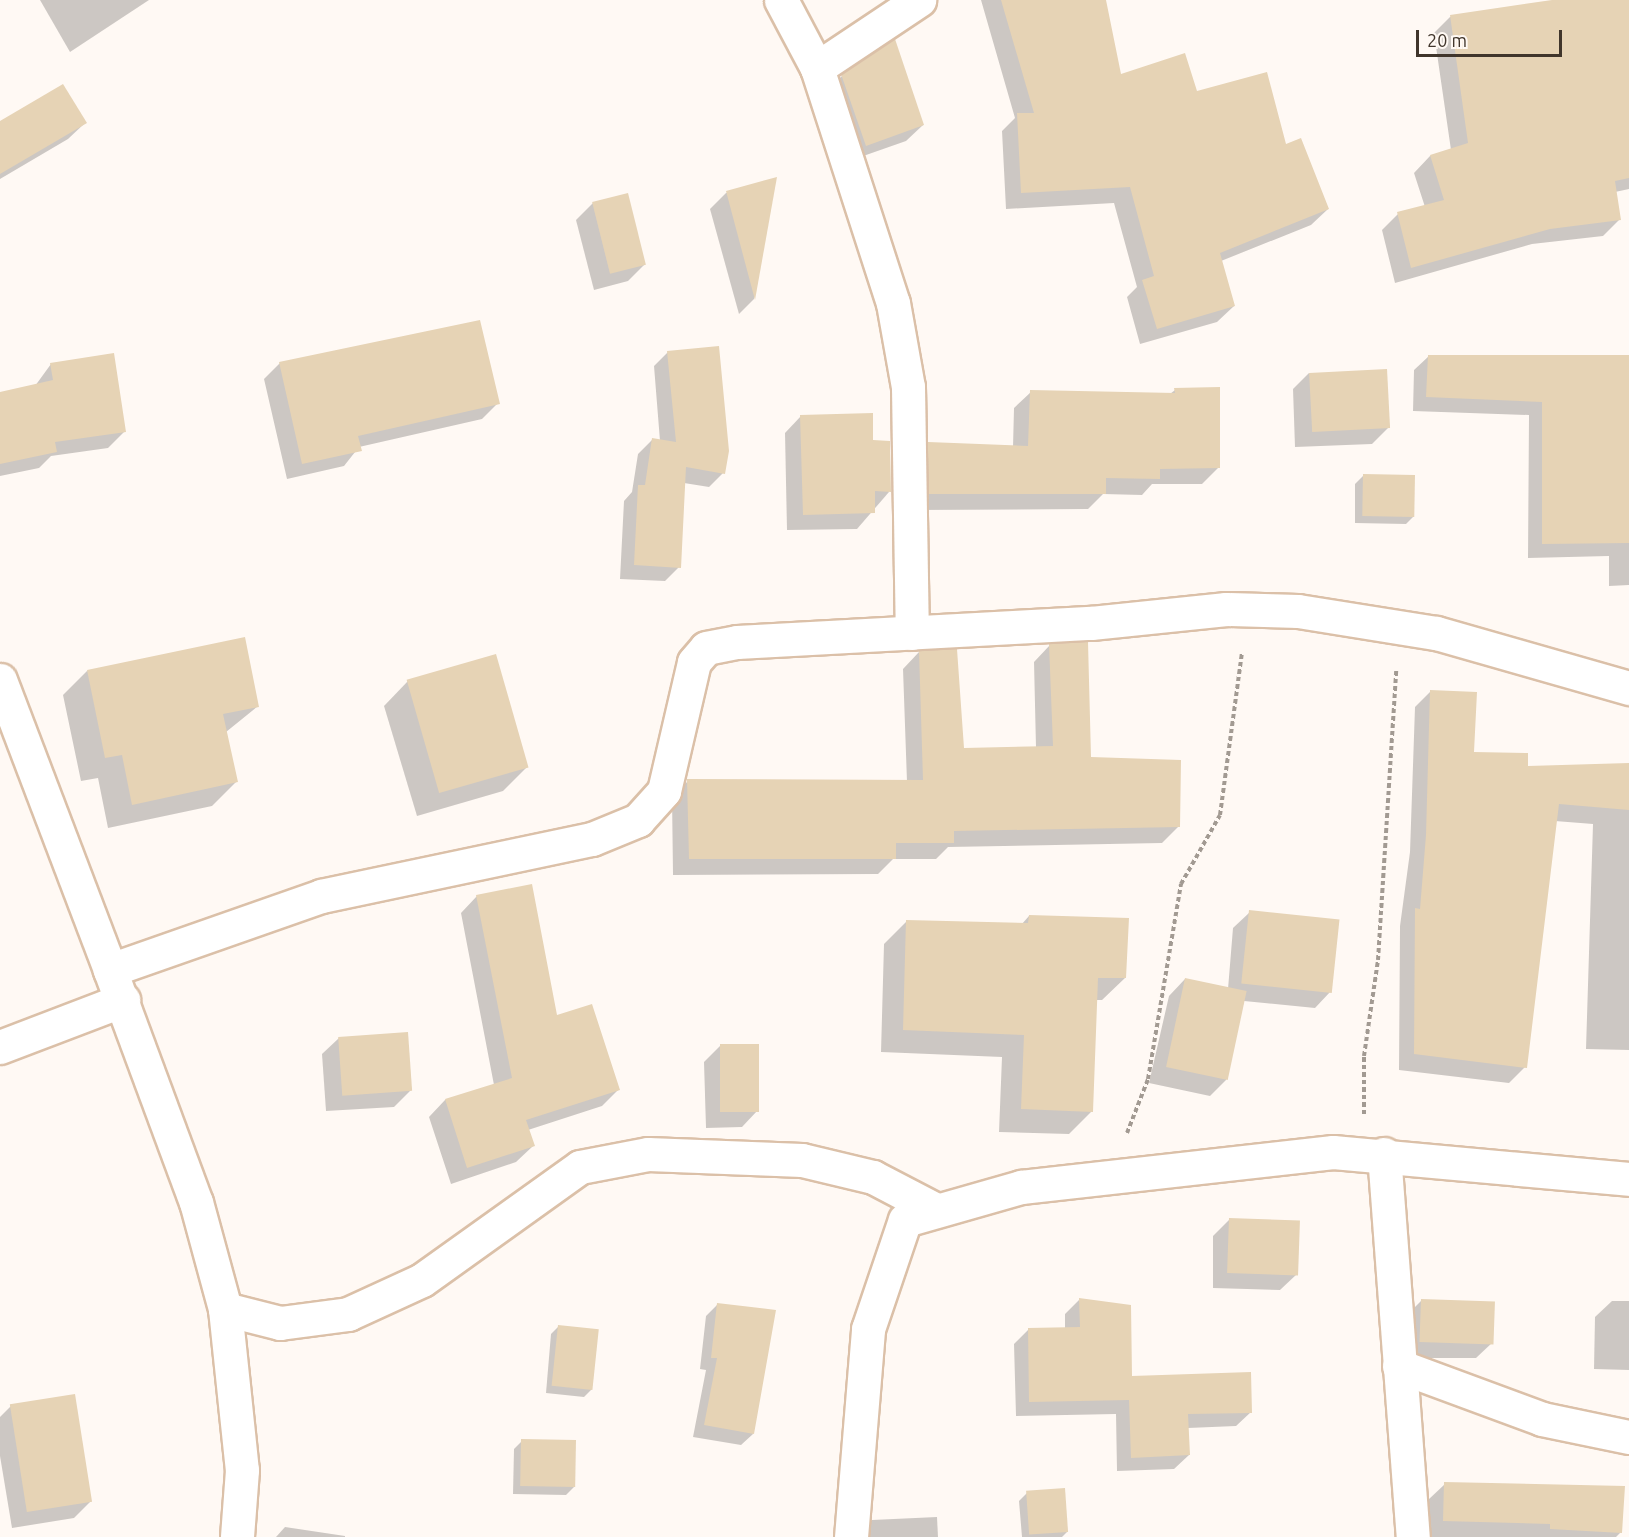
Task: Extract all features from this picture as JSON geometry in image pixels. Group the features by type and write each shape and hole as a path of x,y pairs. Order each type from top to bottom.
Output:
{"street":[{"path":"781,0 817,68 893,303 909,387 912,633"},
{"path":"817,68 919,0"},
{"path":"110,970 321,896 592,839 629,824 664,791 694,662 706,648 1248,609 1298,611 1399,627 1629,688"},
{"path":"0,680 123,1000 196,1202 225,1309 242,1470 237,1537"},
{"path":"0,1047 123,1000"},
{"path":"851,1537 868,1329 905,1220 1022,1187 1333,1152 1629,1179"},
{"path":"225,1309 280,1323 348,1314 422,1280 580,1167 648,1154 802,1160 873,1177 936,1210"},
{"path":"1374,1154 1399,1366 1413,1537"},
{"path":"1399,1366 1542,1419 1629,1437"}],"path":[{"path":"1111,1176 1148,1079 1181,884 1220,815 1248,609"},
{"path":"1374,1154 1364,1056 1378,960 1399,627"}],"building":[{"path":"1001,0 1106,0 1121,74 1185,53 1197,91 1267,72 1286,144 1301,138 1329,209 1220,253 1235,306 1157,329 1142,280 1154,276 1130,187 1021,193 1017,113 1034,113"},
{"path":"1552,0 1629,0 1629,178 1615,181 1621,220 1550,229 1411,268 1397,212 1444,200 1430,155 1468,143 1450,15"},
{"path":"895,39 924,125 866,146 841,74"},
{"path":"63,84 87,123 0,174 0,121"},
{"path":"777,177 755,300 726,191"},
{"path":"628,193 646,265 610,274 592,202"},
{"path":"480,320 500,404 358,436 362,451 302,464 279,362"},
{"path":"719,346 729,451 725,474 686,467 681,568 634,565 638,485 645,485 652,438 676,442 667,351"},
{"path":"114,353 126,432 55,442 57,452 0,464 0,392 53,380 50,363"},
{"path":"1428,355 1629,355 1629,543 1542,544 1542,402 1426,397"},
{"path":"1387,369 1390,428 1312,432 1309,373"},
{"path":"1220,387 1220,468 1160,469 1160,479 1106,478 1106,494 928,494 928,442 1028,446 1030,390 1175,393 1174,388"},
{"path":"873,413 873,440 890,441 891,492 875,491 875,513 803,515 800,415"},
{"path":"1363,474 1415,475 1414,517 1362,516"},
{"path":"245,637 259,707 223,714 238,782 132,805 122,755 105,758 87,670"},
{"path":"1088,642 1091,757 1181,760 1180,827 954,831 954,843 896,843 896,859 689,859 687,779 923,780 919,651 957,649 964,748 1053,746 1049,644"},
{"path":"496,654 529,767 439,793 407,680"},
{"path":"1430,690 1477,692 1474,752 1528,753 1528,766 1629,763 1629,810 1559,804 1527,1068 1414,1054 1415,908 1420,909 1426,835"},
{"path":"532,884 557,1015 592,1004 620,1090 526,1120 535,1146 467,1168 445,1099 512,1078 476,895"},
{"path":"1249,910 1340,920 1332,993 1241,984"},
{"path":"1029,915 1129,918 1126,978 1098,978 1093,1112 1021,1109 1024,1035 903,1030 906,920 1028,923"},
{"path":"1185,978 1247,991 1228,1080 1166,1067"},
{"path":"408,1032 412,1091 342,1096 338,1037"},
{"path":"720,1044 759,1044 759,1112 720,1112"},
{"path":"1229,1218 1300,1220 1298,1275 1227,1273"},
{"path":"1079,1298 1131,1305 1132,1376 1251,1372 1252,1413 1188,1414 1190,1455 1131,1458 1129,1400 1029,1402 1028,1328 1080,1327"},
{"path":"1421,1299 1495,1302 1493,1345 1419,1342"},
{"path":"717,1303 776,1310 754,1434 704,1425 717,1358 711,1358"},
{"path":"558,1325 599,1329 592,1390 552,1386"},
{"path":"75,1394 92,1502 27,1512 10,1404"},
{"path":"521,1439 576,1440 575,1487 520,1486"},
{"path":"1444,1482 1625,1486 1622,1533 1550,1529 1550,1524 1443,1521"},
{"path":"1065,1488 1068,1532 1029,1535 1026,1491"}]}
